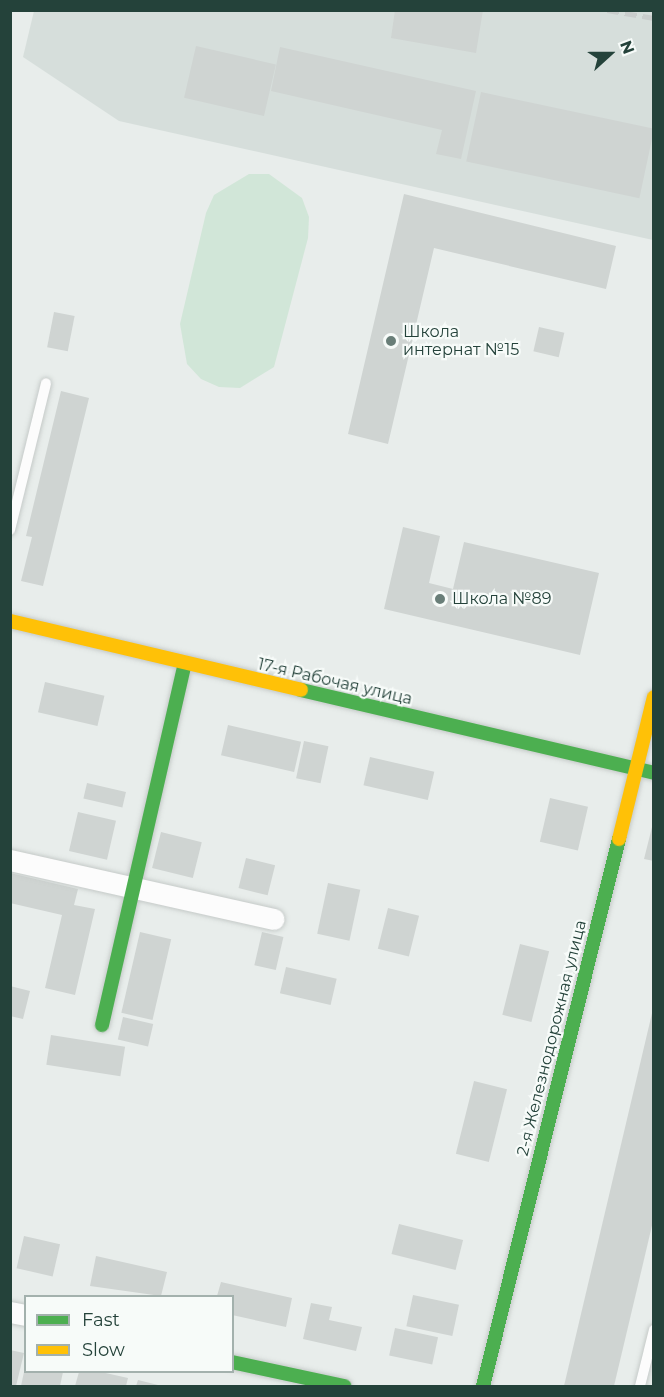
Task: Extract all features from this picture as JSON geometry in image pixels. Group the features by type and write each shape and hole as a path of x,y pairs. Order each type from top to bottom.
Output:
{"street":[{"name":"17-я Рабочая улица","path":"10,621 654,773"},
{"path":"102,1025 132,886 185,664"},
{"name":"2-я Железнодорожная улица","path":"483,1386 654,697"},
{"path":"10,860 273,919"},
{"path":"234,1362 344,1386"}],"lane":[{"path":"10,530 46,383"},
{"path":"640,1386 654,1330"}],"shaded area":[{"path":"34,11 653,11 653,240 119,121 23,57"}],"green space":[{"path":"249,174 269,174 302,198 309,217 308,238 274,367 240,388 219,387 201,379 187,364 180,324 206,213 214,195"}],"building":[{"path":"395,10 483,10 476,53 391,38"},
{"path":"196,46 276,64 264,116 184,98"},
{"path":"280,47 476,91 461,159 436,154 442,130 271,91"},
{"path":"481,92 654,129 639,198 466,161"},
{"path":"404,194 616,246 606,289 434,248 388,444 348,434"},
{"path":"54,312 75,316 68,351 47,347"},
{"path":"539,327 564,333 559,357 533,351"},
{"path":"61,391 89,398 43,586 21,581 32,537 26,536"},
{"name":"Школа №89","path":"403,527 440,536 429,583 453,589 464,542 599,573 580,655 384,609"},
{"path":"45,682 104,696 97,726 38,712"},
{"path":"228,725 301,742 294,772 221,755"},
{"path":"304,741 328,746 321,783 296,778"},
{"path":"370,757 434,772 428,800 363,785"},
{"path":"87,783 126,792 122,808 83,799"},
{"path":"550,798 588,807 578,851 540,842"},
{"path":"78,812 116,821 107,860 69,851"},
{"path":"654,823 654,861 644,859"},
{"path":"161,832 202,842 193,878 152,868"},
{"path":"246,858 275,865 268,895 239,888"},
{"path":"10,873 78,889 74,905 95,909 75,995 45,988 62,915 10,903"},
{"path":"328,883 360,890 349,941 317,934"},
{"path":"388,908 419,916 409,956 378,949"},
{"path":"140,932 171,939 153,1020 121,1013"},
{"path":"262,932 283,937 276,970 254,965"},
{"path":"520,944 549,951 531,1022 502,1015"},
{"path":"286,967 337,979 331,1005 280,993"},
{"path":"10,986 30,991 23,1019 10,1016"},
{"path":"653,1009 654,1217 642,1268 614,1386 564,1386"},
{"path":"123,1017 153,1024 148,1046 118,1039"},
{"path":"51,1035 125,1047 120,1076 46,1065"},
{"path":"474,1081 507,1089 489,1162 456,1154"},
{"path":"399,1224 463,1240 456,1270 392,1254"},
{"path":"24,1236 60,1244 53,1276 17,1268"},
{"path":"96,1256 167,1272 161,1295 90,1286"},
{"path":"221,1282 292,1298 286,1327 234,1315 234,1295 217,1295"},
{"path":"413,1295 459,1305 452,1336 406,1326"},
{"path":"311,1303 332,1307 329,1320 362,1327 356,1351 303,1339"},
{"path":"395,1328 438,1337 432,1365 389,1355"},
{"path":"10,1350 24,1353 16,1386 10,1386"},
{"path":"24,1372 63,1373 60,1386 21,1386"},
{"path":"79,1373 106,1373 128,1378 126,1386 75,1386"},
{"path":"138,1380 162,1386 136,1386"}],"railway":[{"path":"607,10 654,18"}],"traffic: fast":[{"path":"102,1025 185,664"},
{"path":"301,690 654,773"},
{"path":"483,1386 619,839"},
{"path":"234,1362 344,1386"}],"traffic: slow":[{"path":"10,621 301,690"},
{"path":"619,839 654,697"}],"place":[{"name":"Школа интернат №15","path":"391,341"},
{"name":"Школа №89","path":"440,599"}]}
